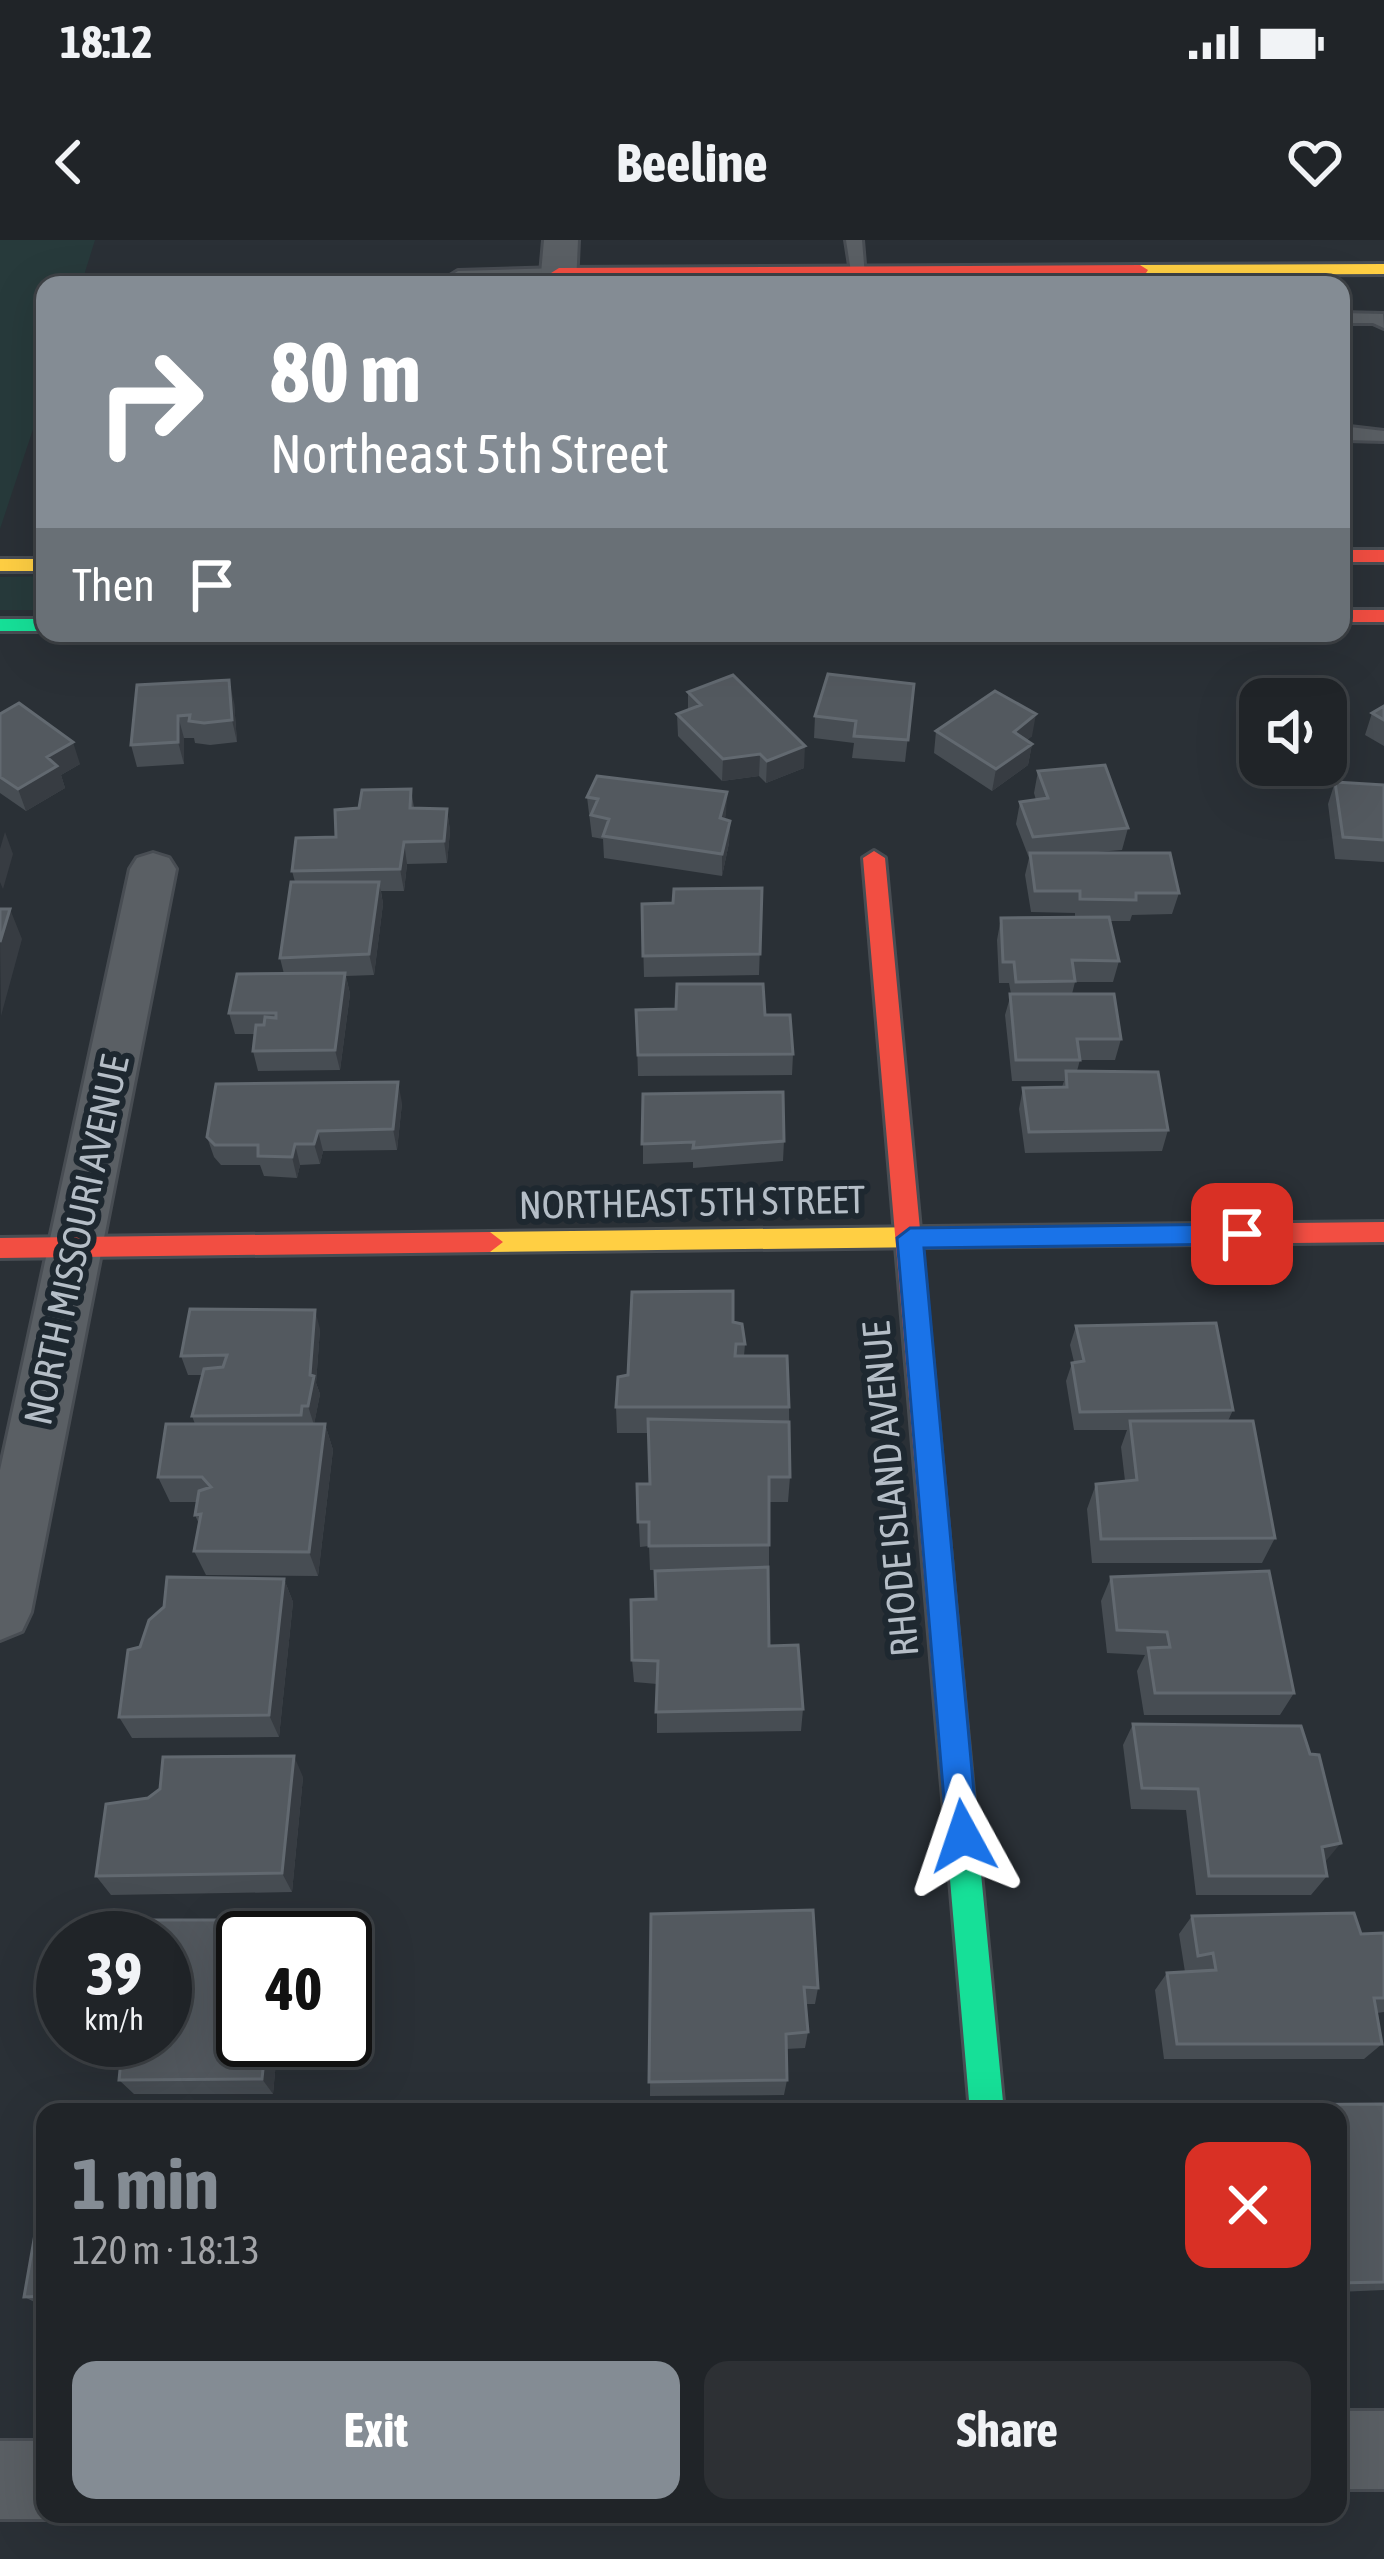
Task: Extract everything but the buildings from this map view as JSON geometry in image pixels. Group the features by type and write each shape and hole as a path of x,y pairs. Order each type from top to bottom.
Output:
{"street":[{"path":"559,266 859,272 1384,269"},
{"path":"1350,556 1384,556"},
{"path":"0,565 36,565"},
{"path":"1350,616 1384,616"},
{"path":"0,625 36,625"},
{"name":"RHODE ISLAND AVENUE","path":"874,858 986,2103"},
{"name":"NORTH MISSOURI AVENUE","path":"0,1612 153,869"},
{"name":"NORTHEAST 5TH STREET","path":"0,1248 1384,1232"},
{"path":"1347,2450 1384,2450"},
{"path":"0,2480 36,2480"}],"lane":[{"path":"854,240 859,272"},
{"path":"458,276 559,266"},
{"path":"1350,318 1377,318 1384,323"},
{"path":"1350,435 1384,436"}],"shaded area":[{"path":"0,240 95,240 84,276 36,276 36,420 0,529"},
{"path":"36,576 36,610 0,610 0,577"}],"traffic: fast":[{"path":"0,625 36,625"},
{"path":"952,1728 986,2103"}],"traffic: slow":[{"path":"1140,270 1384,269"},
{"path":"0,565 36,565"},
{"path":"490,1242 1015,1236"}],"traffic: jam":[{"path":"559,273 1140,270"},
{"path":"1350,556 1384,556"},
{"path":"1350,616 1384,616"},
{"path":"874,858 952,1728"},
{"path":"1015,1236 1384,1232"},
{"path":"0,1248 490,1242"}],"route":[{"path":"963,1836 910,1238 1242,1234"}]}
